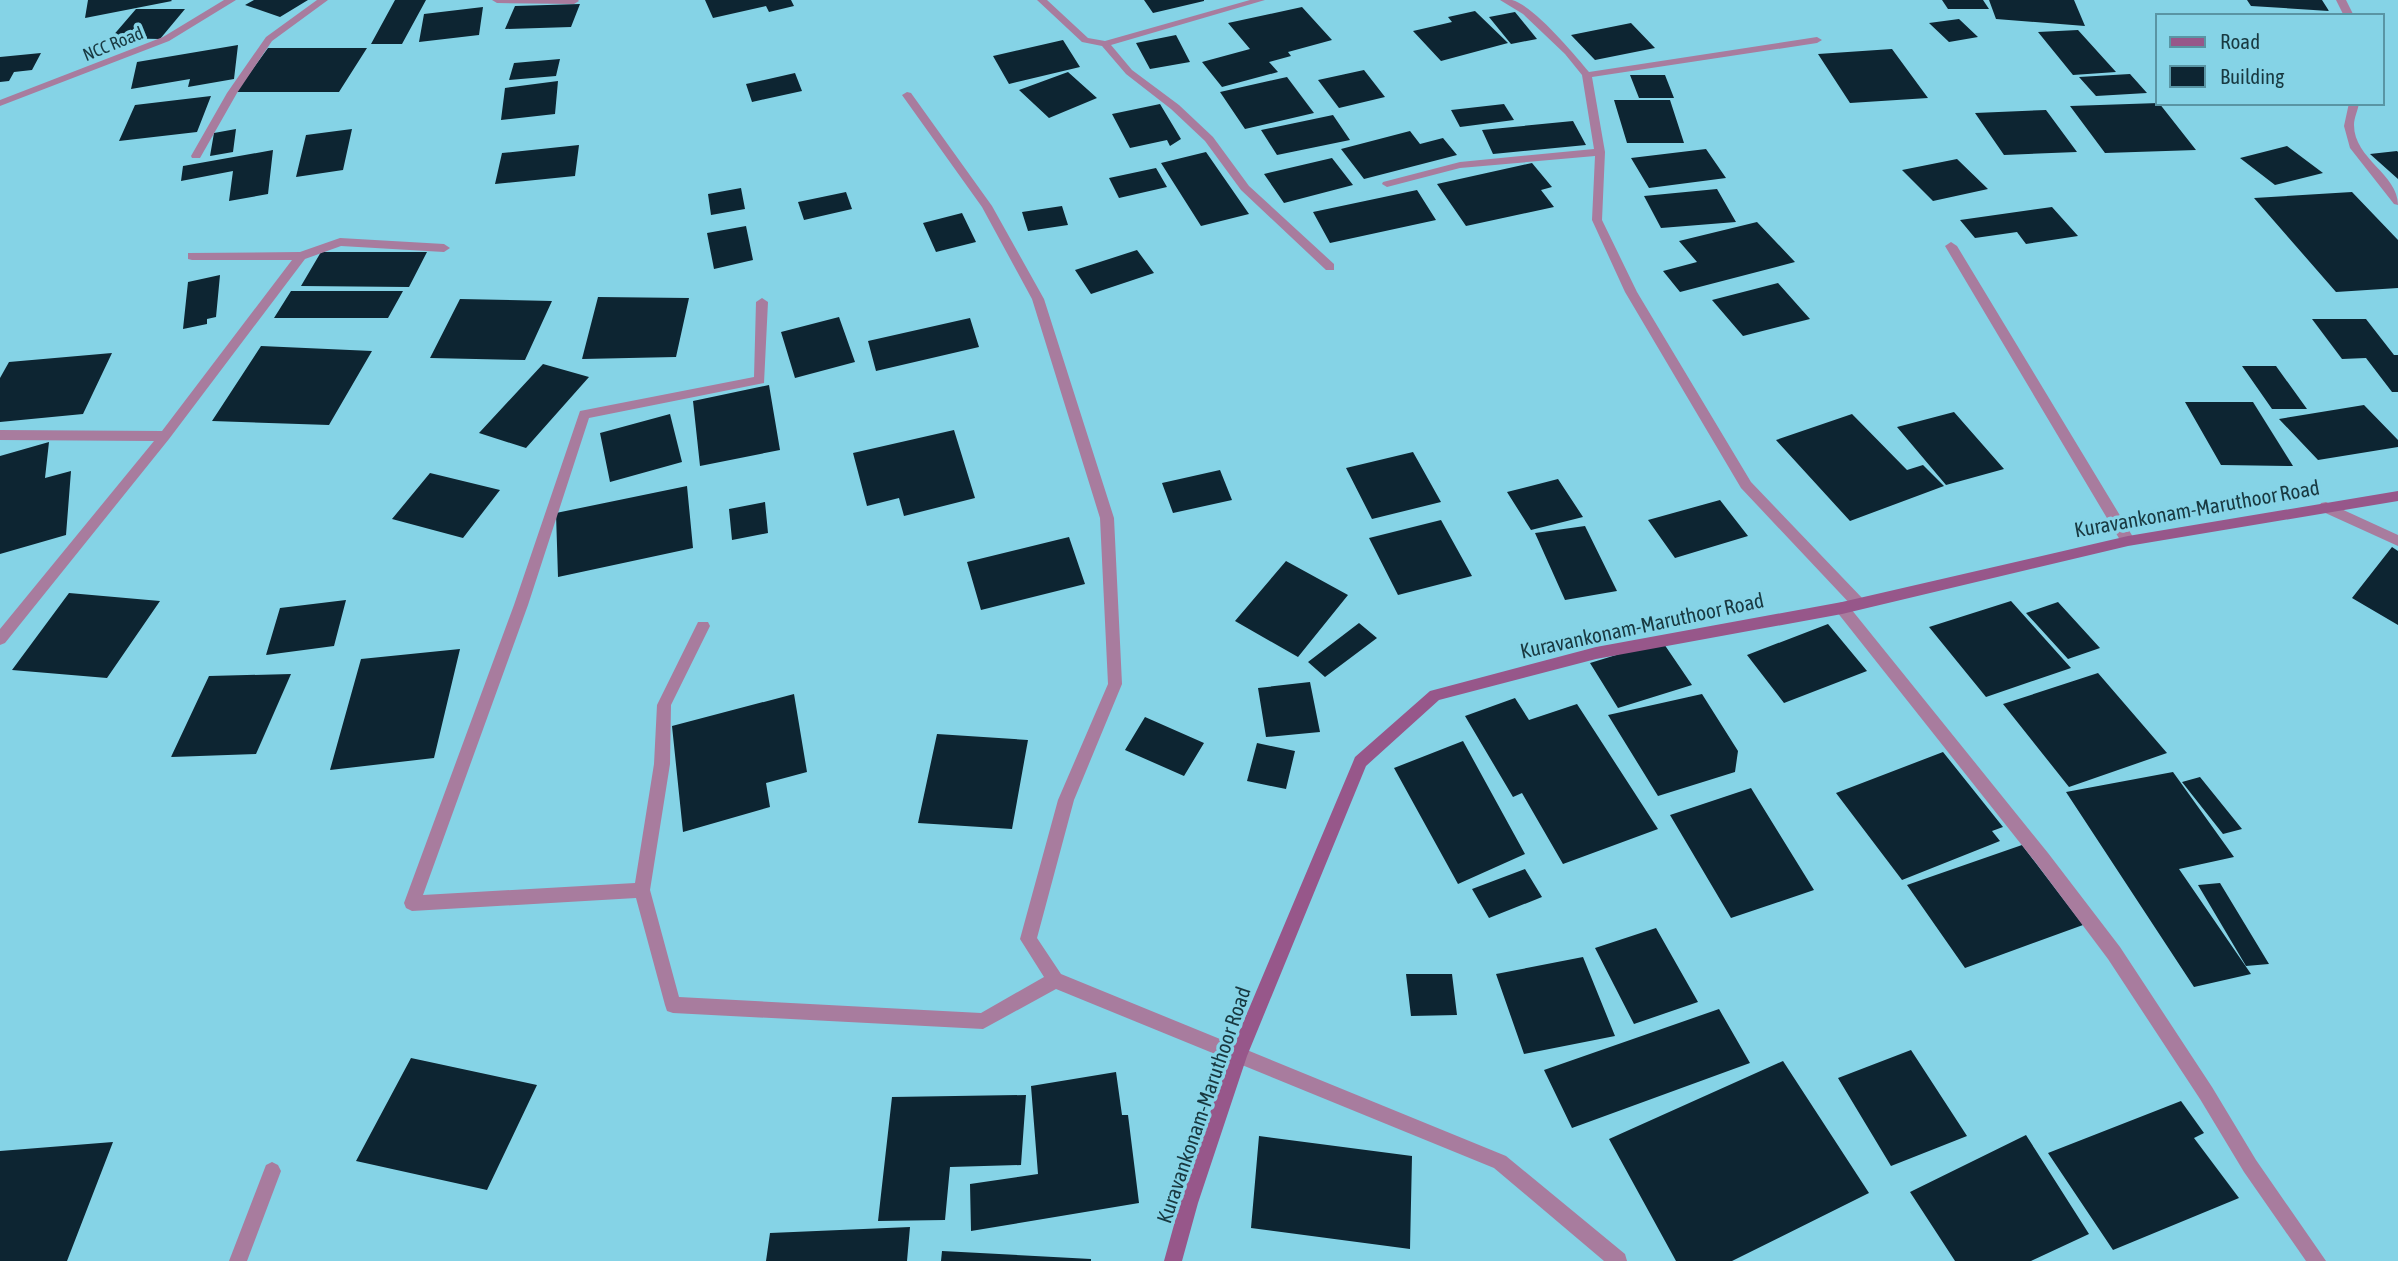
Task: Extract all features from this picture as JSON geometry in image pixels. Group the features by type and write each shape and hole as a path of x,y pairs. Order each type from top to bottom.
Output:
{"main road":[{"name":"Kuravankonam-Maruthoor Road","path":"1173,1261 1238,1056 1360,762 1436,695 1596,653 1842,608 2128,541 2398,496"}],"street":[{"name":"NCC Road","path":"0,103 166,39 231,0"},
{"path":"196,156 232,93 269,39 323,0"},
{"path":"497,0 574,1"},
{"path":"1042,0 1085,40 1105,44 1260,0"},
{"path":"1505,0 1526,12 1569,52 1587,75 1600,152 1597,220 1631,292 1746,485 1859,604"},
{"path":"1587,75 1817,40"},
{"path":"1105,44 1129,72 1175,107 1209,139 1245,188 1330,267"},
{"path":"907,95 987,206 1038,299 1107,518 1115,684 1066,800 1028,939 1055,980 1500,1162 1618,1261"},
{"path":"2354,105 2348,127 2356,148 2398,202"},
{"path":"1387,184 1460,165 1600,152"},
{"path":"192,256 301,256 340,242 444,248"},
{"path":"1951,246 2128,541"},
{"path":"0,639 165,436 301,256"},
{"path":"642,890 412,903 521,605 584,414 760,380 762,302"},
{"path":"0,435 165,436"},
{"path":"2326,507 2398,541"},
{"path":"1842,608 2042,858 2114,953 2206,1093 2250,1167 2317,1261"},
{"path":"703,626 664,705 662,764 642,890 673,1005 983,1021 1055,980"},
{"path":"238,1261 272,1171"}],"building":[{"path":"88,0 171,0 172,1 85,18"},
{"path":"254,0 308,0 280,17 245,5"},
{"path":"395,0 426,0 402,44 371,44"},
{"path":"705,0 791,0 794,6 769,12 766,6 713,18"},
{"path":"1144,0 1204,0 1204,1 1153,13"},
{"path":"1942,0 1983,0 1989,9 1948,9"},
{"path":"1989,0 2074,0 2085,26 1996,19"},
{"path":"2247,0 2322,0 2329,11 2251,6"},
{"path":"580,4 571,27 505,29 515,6"},
{"path":"483,7 479,35 419,42 424,14"},
{"path":"1302,7 1332,40 1288,52 1291,56 1269,62 1278,72 1222,87 1202,62 1250,49 1228,23"},
{"path":"136,9 185,9 160,39 111,38"},
{"path":"1475,11 1508,43 1441,61 1413,31 1452,22 1448,17"},
{"path":"1515,12 1537,39 1511,44 1489,17"},
{"path":"1959,19 1978,37 1949,42 1929,23"},
{"path":"1631,23 1655,48 1595,60 1571,35"},
{"path":"2078,30 2116,72 2073,75 2038,32"},
{"path":"1176,35 1190,62 1150,69 1136,43"},
{"path":"1063,40 1080,67 1009,84 993,56"},
{"path":"238,45 234,79 188,87 190,79 131,89 137,62"},
{"path":"268,48 367,48 339,92 236,92"},
{"path":"1892,49 1928,98 1850,103 1818,54"},
{"path":"41,53 32,70 14,72 9,81 0,82 0,57"},
{"path":"560,59 556,76 509,80 514,63"},
{"path":"1364,70 1385,97 1339,108 1318,80"},
{"path":"1068,72 1097,98 1049,118 1019,90"},
{"path":"795,73 802,91 752,102 746,84"},
{"path":"2130,74 2147,93 2096,96 2079,77"},
{"path":"1630,75 1665,75 1674,98 1639,98"},
{"path":"1287,77 1314,113 1245,129 1220,92"},
{"path":"558,81 555,114 501,120 505,88"},
{"path":"211,96 197,132 119,141 135,105"},
{"path":"1614,100 1670,100 1684,143 1627,143"},
{"path":"2156,103 2161,105 2196,150 2105,153 2070,106"},
{"path":"1160,104 1181,139 1170,146 1167,140 1130,148 1112,114"},
{"path":"1504,104 1514,120 1460,127 1451,110"},
{"path":"2046,110 2077,152 2004,155 1975,113"},
{"path":"1333,115 1350,140 1277,155 1261,130"},
{"path":"1573,121 1586,145 1493,154 1482,130"},
{"path":"236,129 233,152 210,156 214,133"},
{"path":"352,129 343,170 296,177 306,135"},
{"path":"1410,131 1420,144 1443,138 1457,155 1364,179 1341,149"},
{"path":"579,145 575,176 495,184 502,153"},
{"path":"2287,146 2323,173 2275,185 2240,158"},
{"path":"1706,149 1726,178 1649,188 1631,158"},
{"path":"273,150 268,194 229,201 233,171 181,181 183,166"},
{"path":"1206,152 1249,214 1201,226 1161,163"},
{"path":"2398,152 2398,179 2370,154"},
{"path":"1332,158 1353,185 1284,203 1264,174"},
{"path":"1957,159 1988,189 1933,201 1902,170"},
{"path":"1532,163 1552,187 1541,190 1554,207 1466,226 1437,184"},
{"path":"1156,168 1167,187 1119,198 1109,178"},
{"path":"741,188 745,209 711,215 708,194"},
{"path":"1717,189 1736,222 1661,228 1644,196"},
{"path":"1417,190 1436,220 1330,243 1313,212"},
{"path":"846,192 852,209 804,220 798,202"},
{"path":"2352,192 2398,240 2398,288 2336,292 2254,198"},
{"path":"1062,206 1068,225 1028,231 1022,212"},
{"path":"2052,207 2078,236 2026,244 2017,232 1975,238 1960,220"},
{"path":"962,213 976,242 936,252 923,223"},
{"path":"1757,222 1795,262 1680,292 1663,271 1697,262 1679,241"},
{"path":"746,226 753,260 714,269 707,233"},
{"path":"1137,250 1154,273 1091,294 1075,270"},
{"path":"321,252 427,252 409,287 301,286"},
{"path":"220,275 216,317 207,319 207,324 183,329 188,282"},
{"path":"1778,283 1810,319 1743,336 1712,300"},
{"path":"291,291 403,291 388,318 274,318"},
{"path":"598,297 689,298 676,357 582,359"},
{"path":"460,299 552,301 525,360 430,358"},
{"path":"839,317 855,362 795,378 781,332"},
{"path":"970,318 979,347 876,371 868,341"},
{"path":"2312,319 2366,319 2394,355 2398,355 2398,392 2392,392 2366,358 2342,359"},
{"path":"261,346 372,351 329,425 212,421"},
{"path":"112,353 83,414 0,422 0,378 9,362"},
{"path":"543,364 589,377 526,448 479,433"},
{"path":"2242,366 2276,366 2307,409 2272,409"},
{"path":"769,385 780,450 700,466 693,401"},
{"path":"2185,402 2253,402 2293,466 2221,465"},
{"path":"2364,405 2398,440 2398,447 2318,460 2279,419"},
{"path":"1954,412 2004,469 1946,485 1897,427"},
{"path":"670,414 682,462 610,482 600,433"},
{"path":"1852,414 1907,470 1923,465 1944,486 1850,521 1776,440"},
{"path":"954,430 975,498 904,516 899,498 867,506 853,453"},
{"path":"49,442 45,478 71,471 66,535 0,554 0,456"},
{"path":"1413,452 1441,502 1372,519 1346,468"},
{"path":"1220,470 1232,500 1173,513 1162,483"},
{"path":"430,473 500,490 463,538 392,519"},
{"path":"1558,479 1583,517 1531,530 1507,492"},
{"path":"687,486 693,548 558,577 556,513"},
{"path":"1720,500 1748,536 1675,558 1648,520"},
{"path":"765,502 768,533 732,540 729,509"},
{"path":"1441,520 1472,576 1398,595 1369,538"},
{"path":"1585,526 1617,591 1565,600 1535,533"},
{"path":"1069,537 1085,584 981,610 967,562"},
{"path":"2392,547 2398,551 2398,625 2352,598"},
{"path":"1286,561 1348,595 1298,657 1235,621"},
{"path":"69,593 160,601 107,678 12,670"},
{"path":"346,600 334,646 266,655 280,608"},
{"path":"2011,601 2071,668 1986,697 1929,627"},
{"path":"2058,602 2100,648 2068,659 2026,613"},
{"path":"1359,623 1377,638 1325,677 1308,662"},
{"path":"1828,624 1867,671 1784,703 1747,655"},
{"path":"1662,641 1692,685 1618,708 1590,663"},
{"path":"460,649 434,758 330,770 361,659"},
{"path":"2098,673 2167,753 2069,787 2003,704"},
{"path":"291,674 256,754 171,757 209,676"},
{"path":"1310,682 1320,732 1266,737 1258,688"},
{"path":"794,694 807,772 766,783 770,807 683,832 672,726"},
{"path":"1702,694 1738,751 1735,772 1658,796 1608,715"},
{"path":"1515,698 1529,720 1577,704 1658,829 1563,864 1522,793 1513,797 1465,716"},
{"path":"1145,717 1204,743 1184,776 1125,750"},
{"path":"937,734 1028,740 1012,829 918,823"},
{"path":"1463,741 1525,854 1458,884 1394,768"},
{"path":"1257,743 1295,751 1286,789 1247,781"},
{"path":"1943,752 2003,827 1992,831 2000,841 1902,880 1836,793"},
{"path":"2173,772 2234,857 2179,869 2251,974 2194,987 2066,792"},
{"path":"2200,777 2242,829 2223,834 2182,782"},
{"path":"1751,788 1814,890 1731,918 1670,815"},
{"path":"2022,845 2083,925 1965,968 1907,885"},
{"path":"1525,869 1542,897 1489,918 1472,889"},
{"path":"2220,883 2269,964 2246,966 2198,885"},
{"path":"1656,928 1698,1002 1634,1024 1595,948"},
{"path":"1583,957 1615,1036 1524,1054 1496,974"},
{"path":"1406,974 1452,974 1457,1015 1411,1016"},
{"path":"1719,1009 1750,1063 1572,1128 1544,1070"},
{"path":"1911,1050 1967,1136 1891,1166 1838,1078"},
{"path":"411,1058 537,1085 487,1190 356,1161"},
{"path":"1783,1061 1869,1193 1732,1261 1676,1261 1609,1139"},
{"path":"1116,1072 1122,1115 1128,1115 1139,1203 971,1231 970,1184 1038,1174 1031,1086"},
{"path":"1026,1095 1021,1165 950,1167 945,1220 878,1221 892,1097"},
{"path":"2181,1101 2204,1133 2194,1138 2239,1198 2113,1250 2048,1153"},
{"path":"2026,1135 2089,1234 2031,1261 1955,1261 1910,1192"},
{"path":"1259,1136 1412,1156 1410,1249 1251,1228"},
{"path":"113,1142 67,1261 0,1261 0,1151"},
{"path":"910,1227 907,1261 766,1261 770,1233"},
{"path":"942,1251 1091,1259 1091,1261 941,1261"}]}
